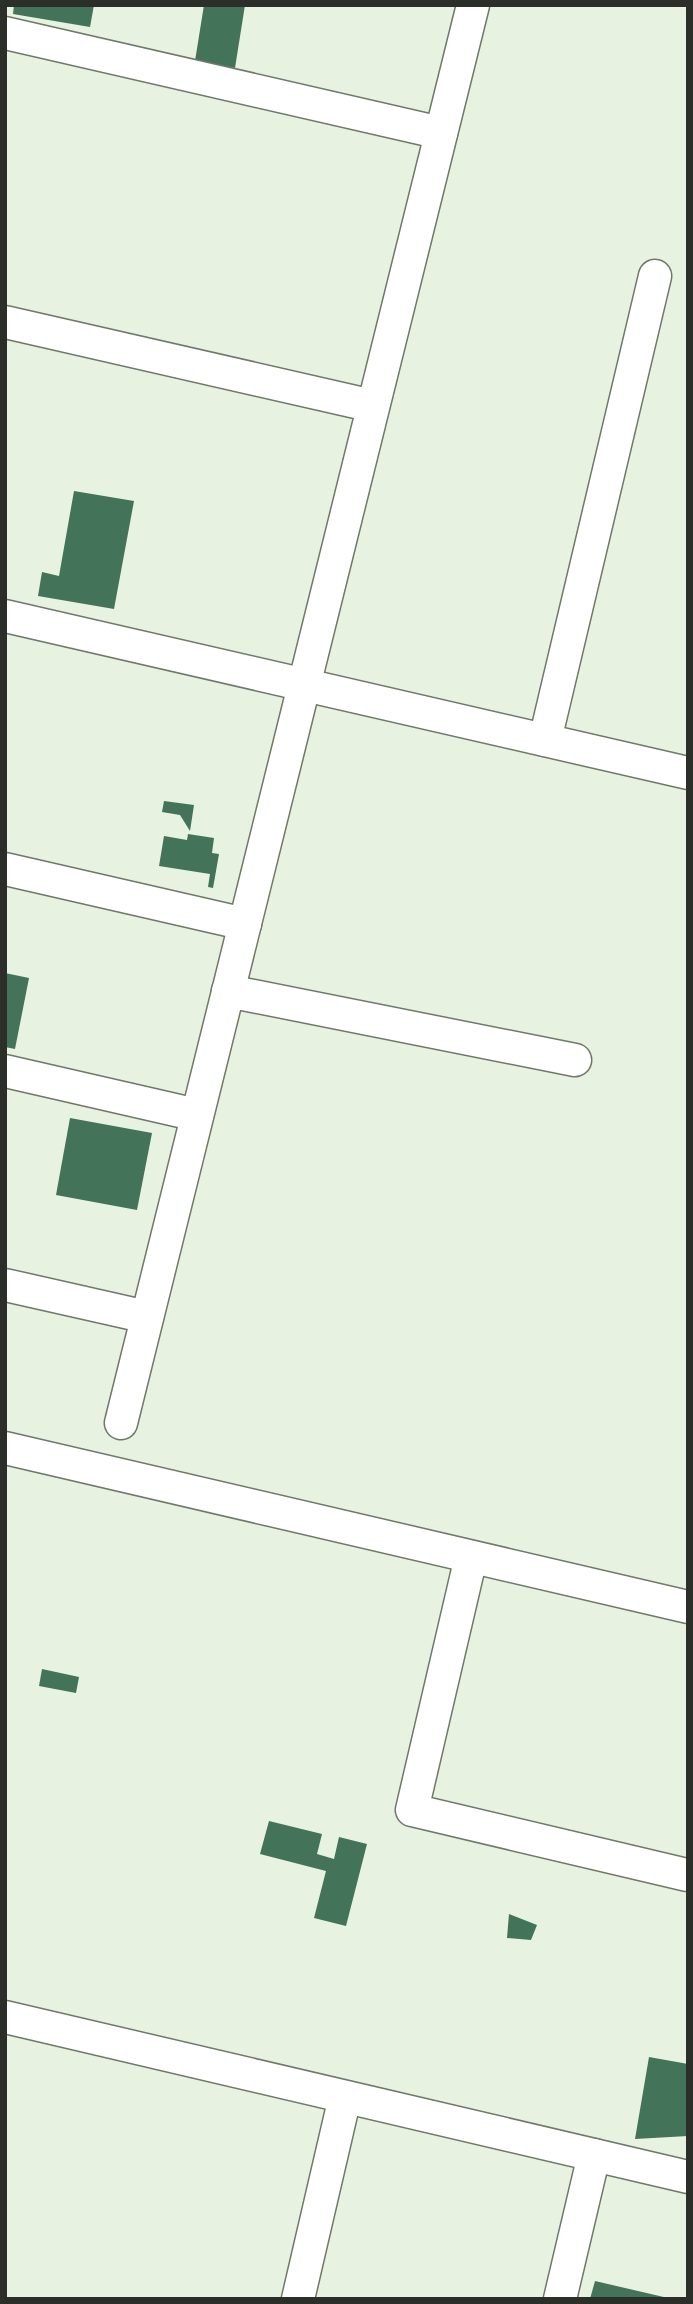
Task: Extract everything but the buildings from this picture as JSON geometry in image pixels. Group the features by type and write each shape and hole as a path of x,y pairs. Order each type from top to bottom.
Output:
{"street":[{"path":"121,1423 473,5"},
{"path":"5,33 441,133"},
{"path":"545,740 654,276"},
{"path":"5,322 373,406"},
{"path":"5,617 688,773"},
{"path":"5,869 245,924"},
{"path":"228,991 575,1060"},
{"path":"5,1071 197,1115"},
{"path":"5,1285 147,1317"},
{"path":"5,1448 688,1607"},
{"path":"471,1556 412,1810 687,1875"},
{"path":"5,2017 688,2177"},
{"path":"298,2299 345,2097"},
{"path":"560,2299 594,2155"}]}
